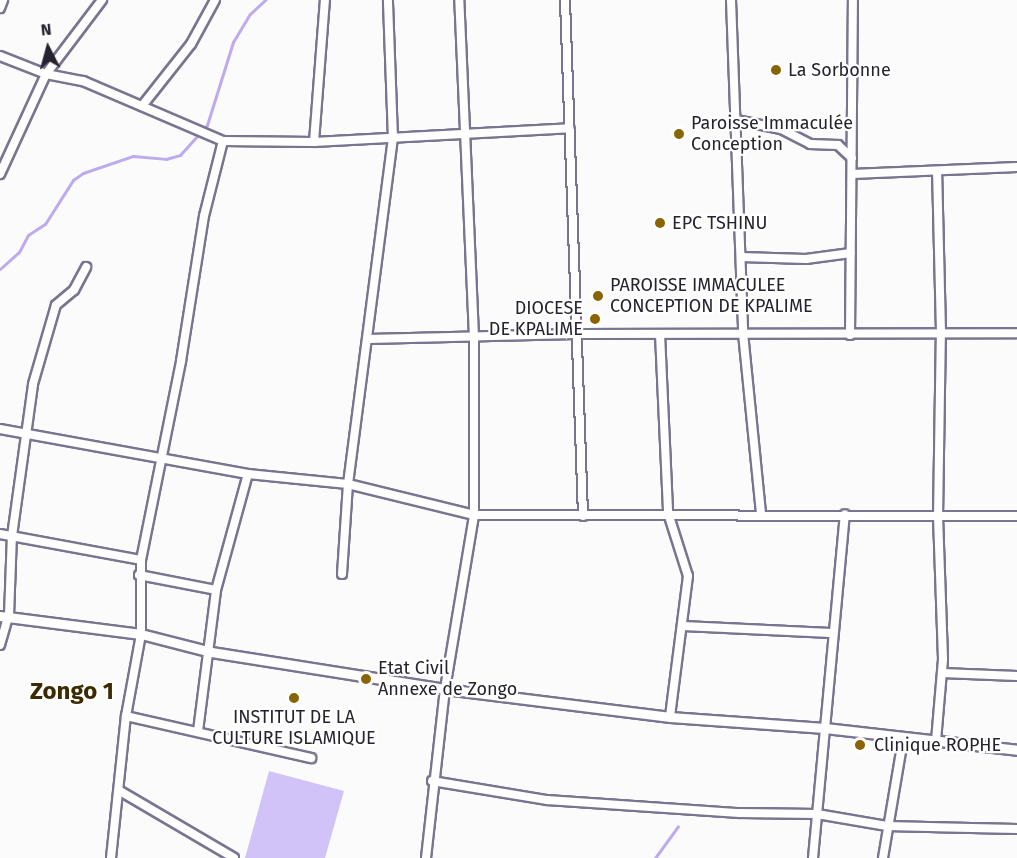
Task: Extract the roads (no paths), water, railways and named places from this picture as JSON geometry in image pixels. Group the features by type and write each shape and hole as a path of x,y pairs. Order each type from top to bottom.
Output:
{"street":[{"path":"0,8 3,0"},
{"path":"0,174 45,74 102,0"},
{"path":"142,106 190,44 215,0"},
{"path":"314,142 325,0"},
{"path":"342,574 348,484 393,139 388,0"},
{"path":"426,858 432,781 474,515 474,337 459,0"},
{"path":"565,0 583,516"},
{"path":"731,0 743,333 761,513"},
{"path":"850,335 853,0"},
{"path":"0,56 45,74 83,81 223,141 314,142 570,128"},
{"path":"736,120 781,129 810,144 838,145 852,158"},
{"path":"111,858 120,791 126,716 141,634 139,575 141,560 162,457 204,216 223,141"},
{"path":"852,174 937,173 1017,168"},
{"path":"936,741 942,673 938,517 941,332 937,173"},
{"path":"741,257 806,259 851,253"},
{"path":"0,645 6,616 12,536 28,435 33,384 56,305 74,290 86,267"},
{"path":"368,339 576,334 1017,333"},
{"path":"660,334 668,513 688,576 670,717"},
{"path":"0,429 248,474 348,484 474,515 761,513 938,517 1017,516"},
{"path":"198,732 211,652 216,590 248,474"},
{"path":"813,858 832,633 838,611 845,514"},
{"path":"0,534 141,560"},
{"path":"139,575 216,590"},
{"path":"6,616 141,634 211,652 445,689 670,717 825,728 903,740 936,741 1017,750"},
{"path":"682,626 832,633"},
{"path":"942,673 1017,676"},
{"path":"126,716 311,758"},
{"path":"883,858 903,740"},
{"path":"432,781 547,800 740,813 817,814 887,826 1017,829"},
{"path":"120,791 234,858"}],"waterway":[{"path":"0,269 19,252 28,235 45,224 73,180 83,173 133,156 166,159 180,155 207,125 233,42 250,14 265,0"},
{"path":"655,858 678,826"}],"place":[{"name":"La Sorbonne","path":"776,70"},
{"name":"Paroisse Immaculée Conception","path":"679,134"},
{"name":"EPC TSHINU","path":"660,223"},
{"name":"PAROISSE IMMACULEE CONCEPTION DE KPALIME","path":"598,296"},
{"name":"DIOCESE DE KPALIME","path":"595,319"},
{"name":"Etat Civil Annexe de Zongo","path":"366,679"},
{"name":"INSTITUT DE LA CULTURE ISLAMIQUE","path":"294,698"},
{"name":"Clinique ROPHE","path":"860,745"}],"district":[{"name":"Zongo 1","path":"72,692"}]}
